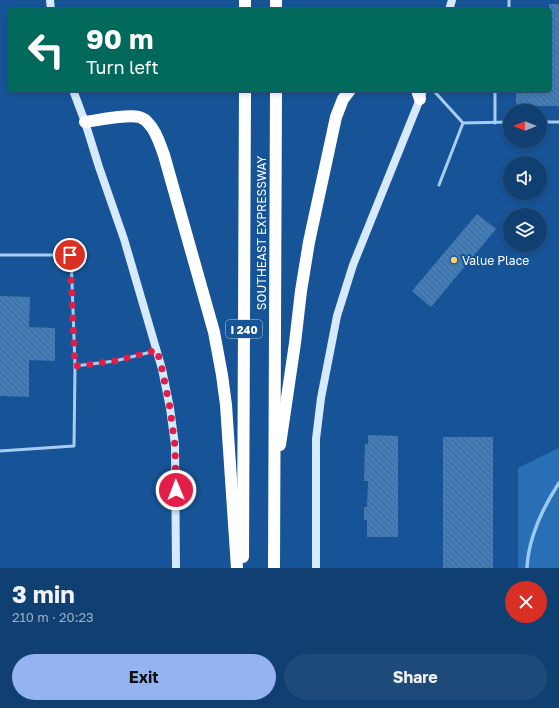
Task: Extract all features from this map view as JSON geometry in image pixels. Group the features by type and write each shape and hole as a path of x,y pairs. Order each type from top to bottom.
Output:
{"highway":[{"name":"SOUTHEAST EXPRESSWAY","path":"243,568 245,92"},
{"name":"SOUTHEAST EXPRESSWAY","path":"274,568 276,92"},
{"path":"274,488 309,242 336,117 343,99 348,92"},
{"path":"85,122 128,116 137,117 149,123 154,129 159,140 214,332 218,352 226,405 237,568"}],"street":[{"path":"74,92 124,239 162,369 170,408 175,446 176,568"},
{"path":"316,568 316,439 321,398 337,316 353,265 420,93"}],"lane":[{"path":"435,92 463,123 503,122"},
{"path":"495,92 495,122"},
{"path":"547,122 559,122"},
{"path":"439,185 463,123"},
{"path":"0,255 70,255 75,366 74,446 0,452"},
{"path":"75,366 115,361 157,350"}],"shaded area":[{"path":"559,448 559,568 518,568 518,468"}],"building":[{"path":"549,4 559,4 559,106 547,106 547,104 516,104 516,92 551,92 551,8 549,8"},
{"name":"Value Place","path":"477,214 496,229 431,307 412,291"},
{"path":"0,296 30,297 29,327 55,328 55,361 29,360 29,397 0,396"},
{"path":"368,435 398,436 398,537 367,537 367,520 364,520 364,507 367,507 368,481 364,481 365,444 368,444"},
{"path":"443,437 493,437 493,568 443,568"}],"waterway":[{"path":"527,568 530,546 537,524 547,502 559,483"}],"place":[{"name":"Value Place","path":"454,260"}],"route":[{"path":"70,255 75,366 115,361 157,350 170,408 175,446 176,490"}]}
